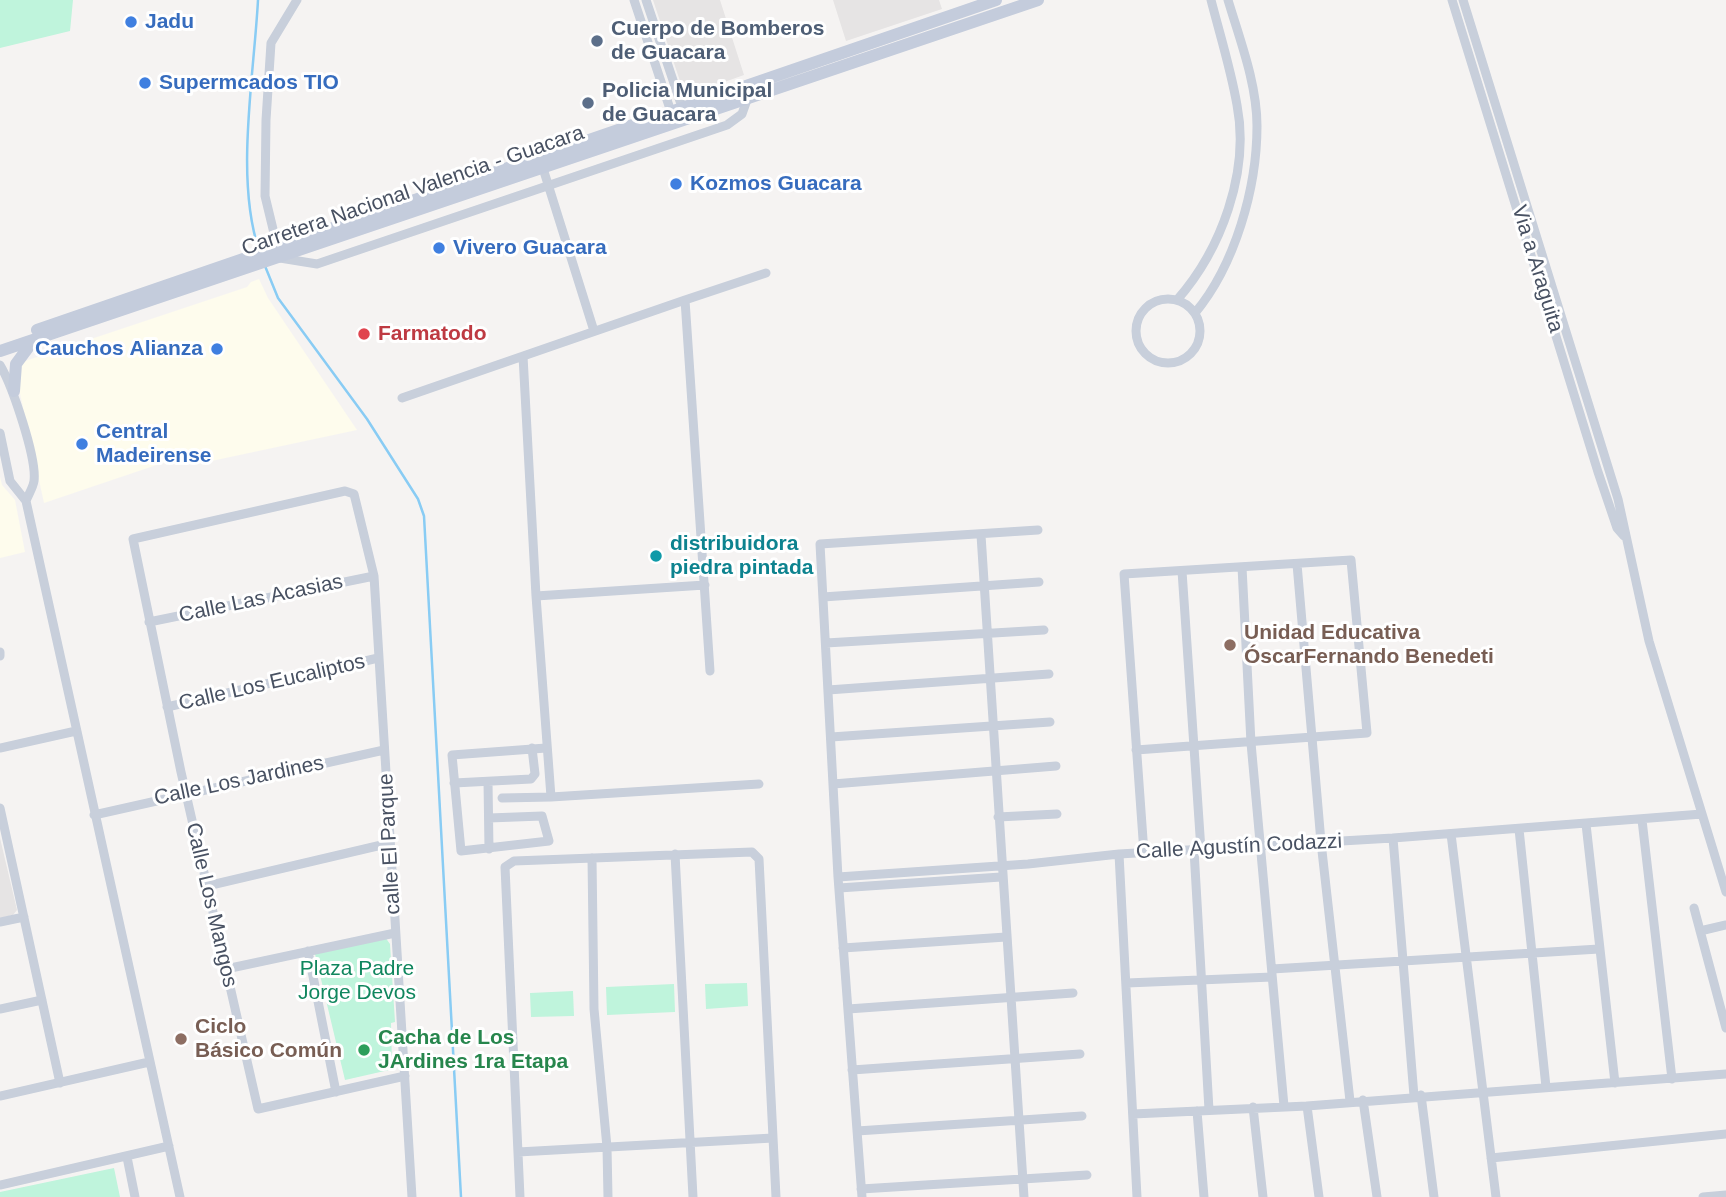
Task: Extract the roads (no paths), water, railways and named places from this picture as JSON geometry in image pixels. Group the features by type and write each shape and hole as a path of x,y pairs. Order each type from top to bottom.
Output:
{"main road":[{"name":"Carretera Nacional Valencia - Guacara","path":"0,343 267,256 541,162 996,0"},
{"name":"Carretera Nacional Valencia - Guacara","path":"678,114 748,97 1038,0"},
{"name":"Carretera Nacional Valencia - Guacara","path":"0,351 267,256"},
{"path":"15,391 16,364 34,340"}],"street":[{"path":"297,0 274,38 271,48 266,120 267,256 317,264 548,188 727,125 742,114 748,97"},
{"path":"634,0 678,114"},
{"path":"646,0 678,114"},
{"path":"1177,300 1194,281 1216,242 1229,205 1238,162 1238,107 1211,0"},
{"path":"1195,313 1210,294 1225,262 1239,227 1252,174 1257,125 1248,66 1228,0"},
{"name":"Via a Araguita","path":"1452,0 1598,472 1617,528 1624,536"},
{"name":"Via a Araguita","path":"1463,0 1618,499 1624,536 1659,677 1726,892"},
{"path":"541,162 594,331"},
{"path":"402,398 766,273"},
{"path":"685,300 710,671"},
{"path":"1177,300 1195,313 1200,336 1196,347 1178,362 1154,360 1138,343 1138,320 1154,302 1177,300"},
{"path":"523,356 536,596 551,797"},
{"path":"0,365 15,391 33,472 34,481 26,501"},
{"path":"0,433 10,481 26,501 180,1197"},
{"name":"calle El Parque","path":"149,622 133,540 345,491 354,494 374,576 412,1197"},
{"path":"1038,530 820,544 838,877 861,1193 1087,1175"},
{"path":"981,535 1001,877 1024,1197"},
{"path":"1136,750 1367,733 1351,560 1124,574 1136,750 1144,853"},
{"path":"1297,564 1321,842 1350,1101"},
{"path":"1242,567 1251,743 1284,1107"},
{"path":"1182,571 1195,747 1209,1110"},
{"name":"Calle Las Acasias","path":"149,622 374,576"},
{"path":"823,597 1039,582"},
{"path":"536,596 705,585"},
{"path":"149,622 186,796"},
{"path":"826,643 1044,630"},
{"name":"Calle Los Eucaliptos","path":"167,707 378,659"},
{"path":"828,690 1049,674"},
{"path":"831,737 1050,722"},
{"path":"0,748 76,731"},
{"path":"454,783 534,777 532,748"},
{"path":"489,818 542,816 548,844 460,849 452,758 454,754 547,748"},
{"name":"Calle Los Jardines","path":"94,815 384,750"},
{"path":"833,784 1056,766"},
{"path":"488,782 489,849"},
{"path":"502,798 759,784"},
{"name":"Calle Los Mangos","path":"186,796 258,1109 405,1076"},
{"path":"0,808 60,1083"},
{"path":"998,817 1057,814"},
{"name":"Calle Agustín Codazzi","path":"1137,1197 1119,854 1393,838 1702,814"},
{"path":"1642,820 1672,1079"},
{"path":"1586,824 1615,1083"},
{"path":"1519,829 1546,1087"},
{"path":"1451,834 1496,1197"},
{"path":"1393,838 1401,961 1417,1096 1434,1197"},
{"path":"207,886 390,843"},
{"path":"520,1197 506,867 514,861 752,852 759,859 776,1197"},
{"path":"838,877 1001,866 1119,854"},
{"path":"676,855 693,1197"},
{"path":"592,858 594,1009 607,1147 608,1197"},
{"path":"839,888 1001,877"},
{"path":"1694,908 1726,1028"},
{"path":"0,922 24,917"},
{"path":"1700,931 1726,925"},
{"path":"226,969 395,933"},
{"path":"843,948 1006,937"},
{"path":"1127,983 1272,973 1336,964 1599,948"},
{"path":"307,951 337,1092"},
{"path":"848,1009 1073,993"},
{"path":"0,1009 42,1000"},
{"path":"852,1070 1080,1054"},
{"path":"0,1096 149,1062"},
{"path":"1133,1114 1307,1106 1726,1074"},
{"path":"1363,1100 1377,1197"},
{"path":"1307,1106 1319,1197"},
{"path":"1253,1107 1263,1197"},
{"path":"1197,1111 1204,1197"},
{"path":"857,1131 1082,1116"},
{"path":"1491,1158 1726,1135"},
{"path":"518,1152 774,1138"},
{"path":"0,1185 169,1146"},
{"path":"127,1157 135,1197"},
{"path":"1703,1197 1726,1195"}],"waterway":[{"path":"258,0 247,160 248,192 259,250"},
{"path":"265,266 278,298 367,419 418,499 424,516 461,1197"}],"place":[{"name":"Jadu","path":"131,22"},
{"name":"Cuerpo de Bomberos de Guacara","path":"597,41"},
{"name":"Supermcados TIO","path":"145,83"},
{"name":"Policia Municipal de Guacara","path":"588,103"},
{"name":"Kozmos Guacara","path":"676,184"},
{"name":"Vivero Guacara","path":"439,248"},
{"name":"Farmatodo","path":"364,334"},
{"name":"Cauchos Alianza","path":"217,349"},
{"name":"Central Madeirense","path":"82,444"},
{"name":"distribuidora piedra pintada","path":"656,556"},
{"name":"Unidad Educativa ÓscarFernando Benedeti","path":"1230,645"},
{"name":"Ciclo Básico Común","path":"181,1039"},
{"name":"Cacha de Los JArdines 1ra Etapa","path":"364,1050"}],"park label":[{"name":"Plaza Padre Jorge Devos","path":"357,981"}]}
